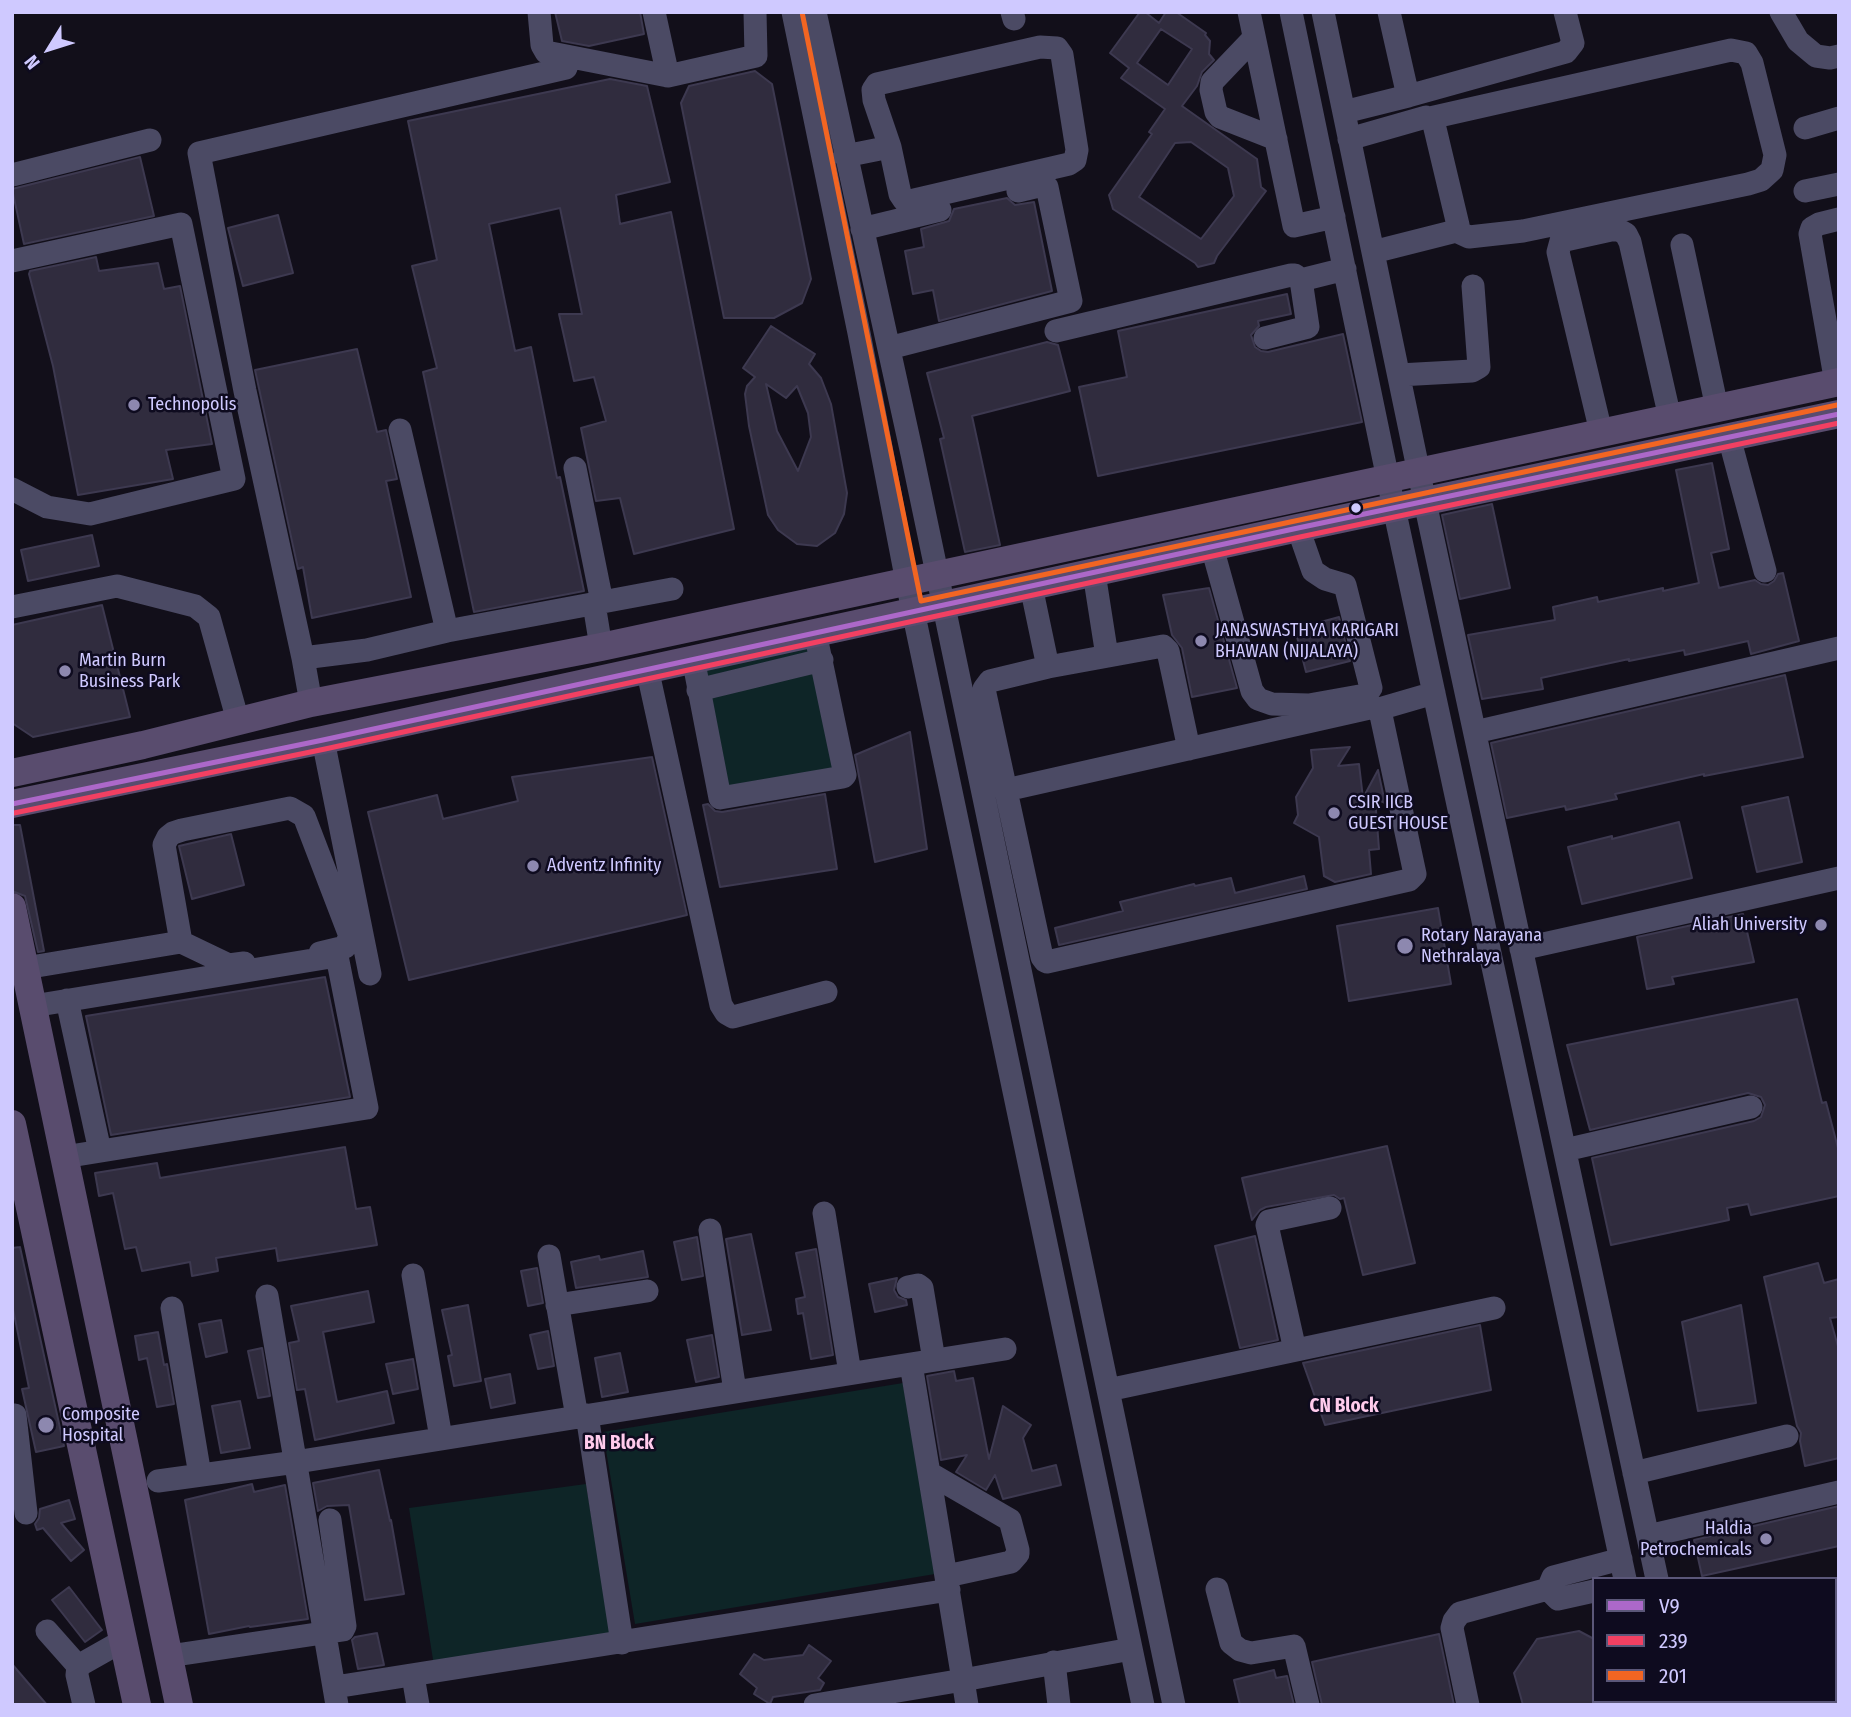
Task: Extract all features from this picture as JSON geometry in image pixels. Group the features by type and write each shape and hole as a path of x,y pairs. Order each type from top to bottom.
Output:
{"main road":[{"path":"12,773 142,745 311,703 601,647 1837,383"},
{"path":"1742,434 1747,402"},
{"path":"12,804 323,740 1298,527 1839,414"},
{"path":"12,906 179,1705"},
{"path":"13,1127 20,1199 137,1705"},
{"path":"124,1640 166,1644"}],"street":[{"path":"539,12 542,46 546,52 668,76 756,56 755,12"},
{"path":"654,12 668,76"},
{"path":"1249,12 1294,226 1334,217"},
{"path":"1291,12 1394,508 1623,1569 1553,1577 1548,1589"},
{"path":"1323,12 1425,502 1657,1577"},
{"path":"1389,12 1408,96"},
{"path":"1344,112 1566,52 1573,43 1565,12"},
{"path":"1781,12 1798,41 1816,56 1839,56"},
{"path":"802,13 845,156 889,348 1174,1705"},
{"path":"802,13 907,582 1143,1705"},
{"path":"1254,38 1212,82 1211,90 1216,112 1220,117 1276,139"},
{"path":"1040,47 1057,48 1062,55 1077,150 1075,160 1069,164 911,201 904,200 900,194 890,147 874,100 873,90 877,84 1040,47"},
{"path":"1349,139 1426,117 1731,50 1746,53 1752,63 1774,155 1772,170 1761,180 1748,184 1523,231 1469,237 1456,231 1373,252"},
{"path":"311,703 200,153 566,68"},
{"path":"1430,118 1433,120 1458,225 1456,231"},
{"path":"1805,128 1839,118"},
{"path":"12,175 150,140"},
{"path":"845,156 890,147"},
{"path":"1805,191 1839,184"},
{"path":"862,229 1043,185 1047,187 1071,301 889,348"},
{"path":"1837,383 1810,234 1812,228 1819,224 1839,219"},
{"path":"12,261 181,224 234,479 90,514 47,507 12,489"},
{"path":"1601,432 1558,252 1561,241 1611,230 1626,234 1630,242 1670,418"},
{"path":"1682,245 1717,408"},
{"path":"1301,281 1345,269"},
{"path":"1056,331 1295,275 1301,281 1308,327 1265,338"},
{"path":"1399,375 1472,371 1479,367 1473,286"},
{"path":"859,333 884,326"},
{"path":"400,430 447,631"},
{"path":"1742,434 1765,571"},
{"path":"575,468 598,603 601,647"},
{"path":"1212,547 1252,691 1258,699 1272,704 1309,705 1365,695 1371,688 1345,585 1325,579 1313,571 1298,527"},
{"path":"1094,573 1107,656"},
{"path":"12,607 117,586 195,606 209,617 238,721"},
{"path":"1031,586 1048,667"},
{"path":"303,658 367,650 447,631 672,589"},
{"path":"693,658 720,799 844,777 815,632"},
{"path":"1189,749 1168,651 1165,648 1048,667 990,681 984,689 1042,957 1047,962 1413,877 1415,874 1379,709"},
{"path":"1475,732 1839,648"},
{"path":"698,690 822,660"},
{"path":"648,668 721,1005 726,1013 733,1017 825,992"},
{"path":"1006,790 1374,707 1379,709 1434,693"},
{"path":"323,740 370,974"},
{"path":"25,968 181,942 229,965 336,951 345,947 350,936 304,816 290,808 182,830 168,837 164,845 181,942"},
{"path":"1521,948 1839,878"},
{"path":"33,1006 337,956 367,1108 64,1157"},
{"path":"67,1000 100,1151"},
{"path":"1503,1012 1534,1009"},
{"path":"1565,1150 1751,1107"},
{"path":"1295,1350 1267,1224 1269,1221 1329,1208"},
{"path":"824,1213 850,1373"},
{"path":"710,1230 735,1391"},
{"path":"549,1256 582,1416 622,1643"},
{"path":"413,1275 441,1438"},
{"path":"908,1287 918,1285 922,1288 934,1360"},
{"path":"557,1305 647,1291"},
{"path":"267,1296 336,1696 413,1675 622,1643 948,1583 1011,1562 1018,1555 1018,1550 1010,1520 929,1473"},
{"path":"172,1308 200,1475"},
{"path":"1108,1390 1494,1308"},
{"path":"158,1481 296,1462 1005,1349"},
{"path":"911,1364 967,1705"},
{"path":"13,1411 26,1513"},
{"path":"1084,1427 1114,1420"},
{"path":"1634,1473 1787,1436"},
{"path":"1648,1536 1839,1492"},
{"path":"166,1644 343,1630 345,1626 330,1520"},
{"path":"1217,1589 1231,1643 1240,1650 1251,1653 1294,1646 1308,1705"},
{"path":"1548,1589 1558,1599 1592,1591"},
{"path":"1468,1705 1452,1628 1454,1621 1461,1613 1548,1589"},
{"path":"47,1631 78,1666"},
{"path":"84,1705 76,1675 78,1666 124,1640"},
{"path":"815,1705 1131,1649"},
{"path":"1054,1662 1059,1705"},
{"path":"413,1675 418,1705"}],"green space":[{"path":"813,646 841,771 729,794 698,669"},
{"path":"903,1383 935,1574 635,1624 603,1432"},
{"path":"586,1484 611,1637 434,1666 409,1508"}],"building":[{"path":"555,12 640,12 644,34 589,46 562,41"},
{"path":"1140,12 1145,12 1159,23 1166,12 1176,12 1206,33 1210,41 1209,54 1214,60 1202,72 1197,86 1182,106 1257,159 1261,187 1266,191 1214,263 1198,267 1113,209 1109,195 1152,134 1149,132 1165,109 1121,78 1129,68 1110,53","holes":["1161,29 1192,49 1168,85 1137,63","1191,142 1228,168 1234,196 1201,239 1139,197 1175,143"]},
{"path":"755,71 772,84 811,279 802,303 774,318 724,318 681,103 689,86"},
{"path":"610,79 647,86 670,182 616,195 620,224 671,212 734,529 634,554 620,498 596,501 581,428 606,421 594,377 574,381 559,314 582,314 560,208 489,224 515,351 531,347 557,478 560,477 584,591 474,612 423,372 437,368 412,266 437,260 408,121"},
{"path":"140,157 154,216 24,244 12,189"},
{"path":"1007,198 1015,205 1034,202 1052,291 939,321 933,290 913,294 905,251 924,247 921,229 949,221 954,209"},
{"path":"278,215 293,273 243,286 228,228"},
{"name":"Technopolis","path":"96,257 99,271 158,263 164,289 180,286 212,444 166,450 173,479 78,495 53,366 29,274 30,271"},
{"path":"1287,294 1291,314 1258,321 1259,326 1251,335 1255,347 1268,352 1343,334 1362,422 1098,476 1079,387 1127,377 1118,331"},
{"path":"771,326 815,354 809,364 821,378 831,404 847,493 844,514 835,533 817,546 797,544 778,530 768,515 745,394 747,386 755,377 743,368","holes":["766,384 786,398 797,386 808,413 811,437 798,471 777,431"]},
{"path":"1047,342 1058,345 1070,391 972,416 1000,545 965,552 940,439 944,438 927,373"},
{"path":"357,349 377,432 386,430 397,479 386,481 411,597 312,618 303,567 298,569 255,370"},
{"path":"1712,463 1729,549 1711,553 1719,588 1755,580 1768,585 1778,574 1783,573 1799,641 1751,654 1748,641 1685,655 1684,650 1629,659 1541,678 1543,689 1482,699 1468,635 1555,620 1553,607 1597,597 1598,602 1699,583 1676,470"},
{"path":"1492,504 1510,588 1460,599 1442,515"},
{"path":"92,535 99,566 28,581 21,550"},
{"name":"JANASWASTHYA KARIGARI BHAWAN (NIJALAYA)","path":"1209,588 1237,688 1192,697 1182,648 1172,635 1163,595"},
{"name":"Martin Burn Business Park","path":"102,605 130,717 33,737 12,723 12,625"},
{"path":"1339,617 1350,661 1306,672 1295,629"},
{"path":"1785,675 1803,757 1704,774 1615,794 1617,799 1566,810 1565,806 1507,818 1491,743"},
{"path":"910,732 927,849 875,862 855,755"},
{"name":"CSIR IICB GUEST HOUSE","path":"1350,747 1338,766 1359,764 1363,798 1378,770 1385,803 1375,798 1379,849 1369,850 1371,874 1335,882 1324,876 1319,837 1294,823 1298,815 1296,797 1313,768 1311,750"},
{"name":"Adventz Infinity","path":"652,757 687,915 409,980 368,812 437,795 443,819 518,801 512,777"},
{"path":"825,794 837,869 720,887 703,805 708,804 715,811 722,812"},
{"path":"1788,797 1802,862 1757,872 1742,807"},
{"path":"1679,822 1692,878 1582,904 1568,847"},
{"path":"12,825 20,825 44,951 38,952 25,896 12,891"},
{"path":"231,834 244,885 192,899 179,846"},
{"path":"1304,876 1307,889 1059,945 1055,928 1123,911 1120,902 1231,878 1235,893"},
{"path":"1438,908 1451,984 1349,1001 1337,926"},
{"path":"1743,914 1754,962 1672,977 1674,984 1647,989 1637,937"},
{"path":"325,977 350,1097 111,1135 86,1016"},
{"path":"1797,999 1822,1103 1826,1102 1839,1152 1839,1196 1751,1215 1748,1204 1727,1208 1729,1220 1611,1245 1592,1158 1754,1121 1761,1117 1765,1105 1761,1097 1748,1093 1590,1130 1567,1045"},
{"path":"1387,1146 1415,1263 1363,1275 1344,1198 1340,1199 1334,1195 1266,1207 1252,1220 1242,1178"},
{"path":"345,1147 356,1209 370,1207 377,1245 278,1261 276,1248 216,1258 218,1271 192,1276 190,1262 142,1271 136,1247 125,1249 113,1193 99,1196 95,1173 157,1163 160,1178"},
{"path":"751,1234 771,1330 742,1335 726,1239"},
{"path":"1255,1236 1278,1340 1240,1348 1215,1246"},
{"path":"697,1237 703,1276 682,1280 674,1242"},
{"path":"20,1247 64,1446 36,1452 22,1389 29,1388 12,1304 12,1248"},
{"path":"816,1249 833,1355 811,1359 803,1313 798,1314 796,1299 805,1297 796,1253"},
{"path":"643,1251 648,1277 576,1288 571,1262 599,1256 600,1260"},
{"path":"1818,1263 1824,1283 1839,1279 1839,1317 1830,1318 1839,1350 1839,1458 1805,1466 1801,1433 1797,1426 1764,1277"},
{"path":"537,1268 543,1303 528,1306 521,1271"},
{"path":"897,1278 894,1290 898,1297 906,1300 907,1305 875,1312 869,1284"},
{"path":"368,1291 374,1322 323,1332 337,1402 387,1391 394,1423 315,1440 305,1389 297,1390 289,1343 299,1341 291,1306"},
{"path":"468,1305 481,1381 454,1386 448,1356 452,1355 442,1310"},
{"path":"1741,1305 1756,1403 1698,1411 1682,1322"},
{"path":"221,1320 227,1352 206,1357 199,1324"},
{"path":"1480,1325 1491,1390 1325,1425 1303,1363"},
{"path":"548,1331 554,1366 538,1369 530,1335"},
{"path":"158,1332 174,1404 157,1407 147,1358 139,1360 135,1336"},
{"path":"712,1335 719,1377 696,1382 687,1340"},
{"path":"262,1348 270,1396 258,1398 248,1351"},
{"path":"620,1353 628,1392 602,1397 595,1358"},
{"path":"413,1359 418,1389 393,1394 386,1364"},
{"path":"954,1371 956,1381 973,1378 989,1459 1003,1406 1031,1425 1023,1438 1032,1471 1056,1465 1061,1485 1003,1499 995,1475 986,1490 956,1472 967,1455 941,1460 927,1376"},
{"path":"510,1374 515,1403 491,1408 485,1379"},
{"path":"240,1401 250,1448 221,1453 212,1406"},
{"path":"379,1470 404,1594 365,1600 349,1505 327,1506 318,1511 313,1483"},
{"path":"252,1484 254,1492 285,1485 308,1619 209,1634 185,1500"},
{"path":"69,1500 75,1519 61,1523 84,1550 71,1561 43,1528 37,1530 35,1524 40,1509"},
{"name":"Haldia Petrochemicals","path":"1839,1506 1839,1546 1702,1576 1694,1540"},
{"path":"69,1587 102,1630 85,1642 52,1600"},
{"path":"1579,1631 1592,1638 1594,1705 1523,1705 1514,1673 1537,1639"},
{"path":"377,1633 384,1665 358,1669 352,1640"},
{"path":"1439,1634 1454,1705 1322,1705 1312,1662"},
{"path":"809,1645 831,1661 818,1678 824,1683 820,1690 773,1697 770,1704 754,1694 757,1688 740,1674 754,1654 764,1660 803,1655"},
{"path":"12,1664 47,1705 12,1705"},
{"path":"1274,1670 1276,1678 1287,1676 1294,1705 1240,1705 1234,1680"}],"transit line":[{"name":"201","path":"802,12 921,601 1837,405"},
{"name":"V9","path":"12,804 323,740 1298,528 1839,414"},
{"name":"239","path":"14,813 325,749 1839,423"}],"place":[{"name":"Technopolis","path":"134,405"},
{"name":"JANASWASTHYA KARIGARI BHAWAN (NIJALAYA)","path":"1201,641"},
{"name":"Martin Burn Business Park","path":"65,671"},
{"name":"CSIR IICB GUEST HOUSE","path":"1334,813"},
{"name":"Adventz Infinity","path":"533,866"},
{"name":"Aliah University","path":"1821,925"},
{"name":"Rotary Narayana Nethralaya","path":"1405,946"},
{"name":"Composite Hospital","path":"46,1425"},
{"name":"Haldia Petrochemicals","path":"1766,1539"}],"district":[{"name":"CN Block","path":"1344,1407"},
{"name":"BN Block","path":"619,1444"}]}
